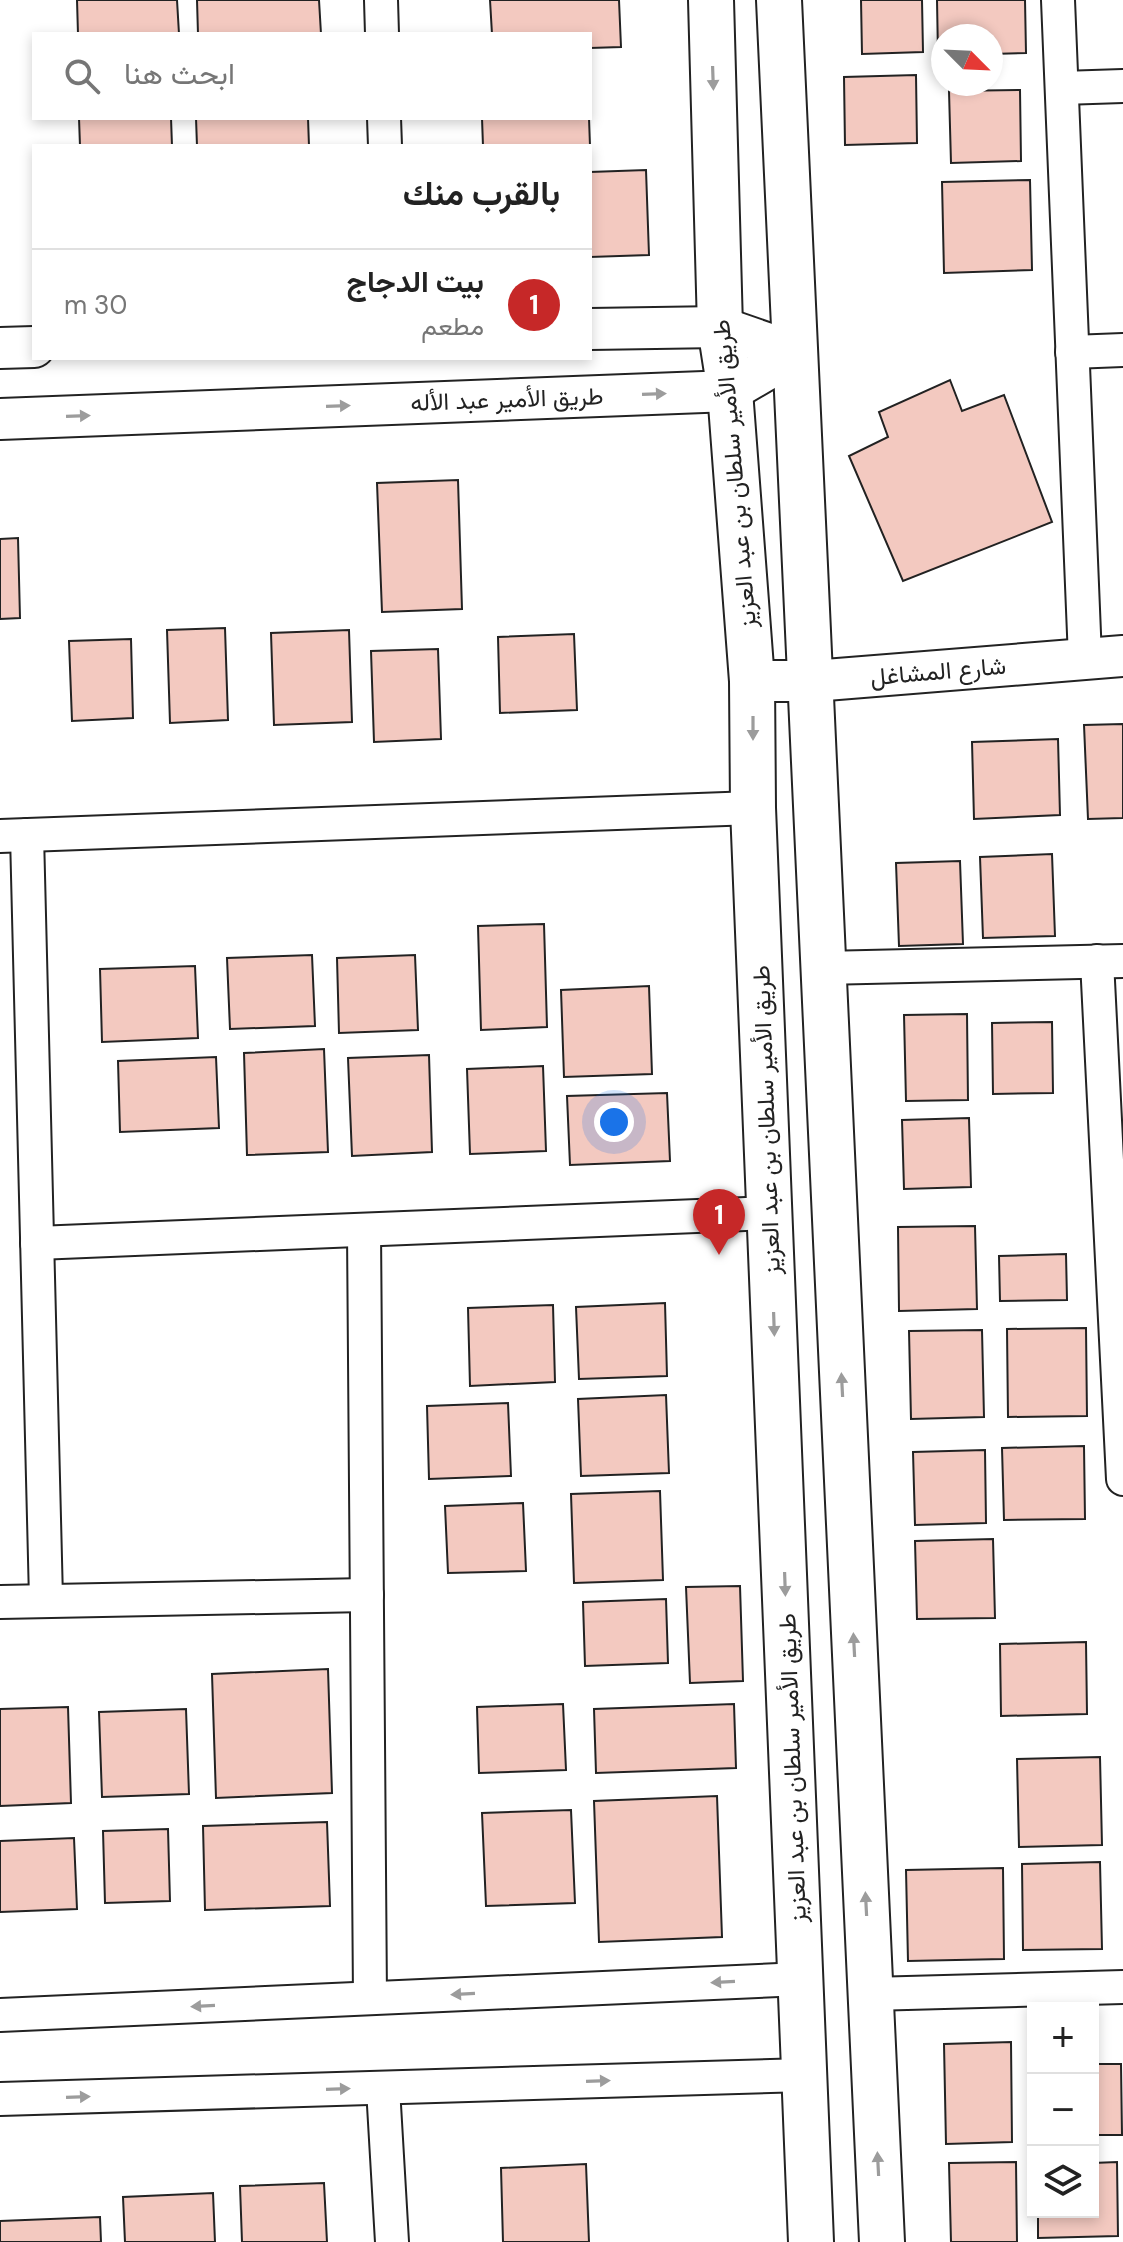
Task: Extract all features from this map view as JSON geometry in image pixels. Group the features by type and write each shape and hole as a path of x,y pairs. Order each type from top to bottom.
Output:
{"main road":[{"name":"طريق الأمير سلطان بن عبد العزيز","path":"711,0 720,327 730,391 752,681 753,808 811,2242"},
{"path":"779,0 813,681 823,968 882,2242"}],"street":[{"path":"381,0 382,32"},
{"path":"1058,0 1072,352 1104,657"},
{"path":"1062,88 1123,86"},
{"path":"384,120 385,144"},
{"path":"592,329 720,327 795,353"},
{"path":"0,348 32,347"},
{"path":"1072,352 1123,350"},
{"name":"طريق الأمير عبد الأله","path":"0,419 730,391 795,353"},
{"name":"شارع المشاغل","path":"752,681 813,681 1104,657"},
{"path":"46,1599 37,1243 13,835 753,808"},
{"path":"823,968 1110,961 1123,1479"},
{"path":"37,1243 770,1213"},
{"path":"364,1230 370,1998"},
{"path":"0,1602 367,1595"},
{"path":"0,2015 801,1979"},
{"path":"870,1994 1123,1987"},
{"path":"0,2099 805,2075"},
{"path":"383,2088 392,2242"}],"building":[{"path":"77,0 177,0 179,32 78,32"},
{"path":"197,0 319,0 321,32 198,32"},
{"path":"490,0 619,0 621,47 592,48 592,32 492,32"},
{"path":"861,0 922,0 923,52 862,54"},
{"path":"937,0 1025,0 1026,53 1003,54 1003,24 937,24"},
{"path":"916,75 917,143 845,145 844,77"},
{"path":"1003,90 1020,90 1021,161 951,163 949,96 1003,96"},
{"path":"79,120 171,120 172,144 80,144"},
{"path":"196,120 308,120 309,144 197,144"},
{"path":"482,120 589,120 590,144 483,144"},
{"path":"646,170 649,255 592,257 592,172"},
{"path":"1030,180 1032,270 944,273 942,182"},
{"path":"950,380 962,411 1004,395 1052,522 903,581 849,456 888,437 879,412"},
{"path":"458,480 462,609 382,612 377,483"},
{"path":"18,538 20,618 0,619 0,539"},
{"path":"225,628 228,720 170,723 167,630"},
{"path":"349,630 352,722 274,725 271,633"},
{"path":"574,634 577,710 500,713 498,637"},
{"path":"131,639 133,718 72,721 69,641"},
{"path":"438,649 441,739 374,742 371,651"},
{"path":"1123,724 1123,818 1088,819 1084,725"},
{"path":"1058,739 1060,815 974,819 972,742"},
{"path":"1052,854 1055,936 983,938 980,857"},
{"path":"960,861 963,944 899,946 896,863"},
{"path":"544,924 547,1027 481,1030 478,926"},
{"path":"312,955 315,1026 230,1029 227,958"},
{"path":"415,955 418,1030 339,1033 337,958"},
{"path":"195,966 198,1038 102,1042 100,969"},
{"path":"649,986 652,1074 564,1077 561,990"},
{"path":"967,1014 968,1100 906,1101 904,1015"},
{"path":"1052,1022 1053,1093 993,1094 992,1023"},
{"path":"324,1049 328,1152 247,1155 244,1053"},
{"path":"429,1055 432,1152 352,1156 348,1058"},
{"path":"216,1057 219,1128 120,1132 118,1061"},
{"path":"543,1066 546,1151 470,1154 467,1069"},
{"path":"667,1093 670,1161 570,1165 567,1096"},
{"path":"969,1118 971,1187 904,1189 902,1120"},
{"path":"975,1226 977,1309 899,1311 898,1227"},
{"path":"1066,1254 1067,1300 1000,1301 999,1256"},
{"path":"665,1303 667,1376 579,1379 576,1307"},
{"path":"553,1305 555,1382 470,1386 468,1308"},
{"path":"1086,1328 1087,1416 1008,1417 1007,1329"},
{"path":"982,1330 984,1417 911,1419 909,1331"},
{"path":"666,1395 669,1473 581,1476 578,1399"},
{"path":"508,1403 511,1476 429,1479 427,1406"},
{"path":"1084,1446 1085,1519 1004,1520 1002,1448"},
{"path":"985,1450 986,1523 915,1525 913,1452"},
{"path":"660,1491 663,1580 574,1583 571,1494"},
{"path":"523,1503 526,1571 448,1573 445,1506"},
{"path":"993,1539 995,1618 917,1619 915,1541"},
{"path":"740,1586 743,1681 690,1683 686,1587"},
{"path":"666,1599 668,1663 585,1666 583,1602"},
{"path":"1086,1642 1087,1714 1001,1716 1000,1644"},
{"path":"328,1669 332,1793 216,1798 212,1674"},
{"path":"563,1704 566,1770 479,1773 477,1707"},
{"path":"734,1704 736,1768 596,1773 594,1709"},
{"path":"68,1707 71,1803 0,1806 0,1709"},
{"path":"186,1709 189,1794 102,1797 99,1712"},
{"path":"1100,1757 1102,1845 1019,1847 1017,1759"},
{"path":"717,1796 722,1937 599,1942 594,1801"},
{"path":"571,1810 575,1903 486,1906 482,1813"},
{"path":"327,1822 330,1906 205,1910 203,1826"},
{"path":"168,1829 170,1901 105,1903 103,1831"},
{"path":"74,1838 77,1909 0,1912 0,1841"},
{"path":"1100,1862 1102,1949 1023,1950 1022,1864"},
{"path":"1003,1868 1004,1959 908,1961 906,1870"},
{"path":"1011,2042 1012,2142 946,2144 944,2044"},
{"path":"1099,2064 1121,2064 1122,2135 1099,2135"},
{"path":"1016,2162 1017,2242 951,2242 949,2163"},
{"path":"1117,2162 1118,2236 1038,2238 1038,2218 1099,2218 1099,2163"},
{"path":"586,2164 589,2242 503,2242 501,2168"},
{"path":"324,2183 327,2242 242,2242 240,2186"},
{"path":"213,2193 215,2242 125,2242 123,2197"},
{"path":"100,2217 101,2242 0,2242 0,2221"}],"place":[{"name":"بيت الدجاج","path":"719,1255"}]}
